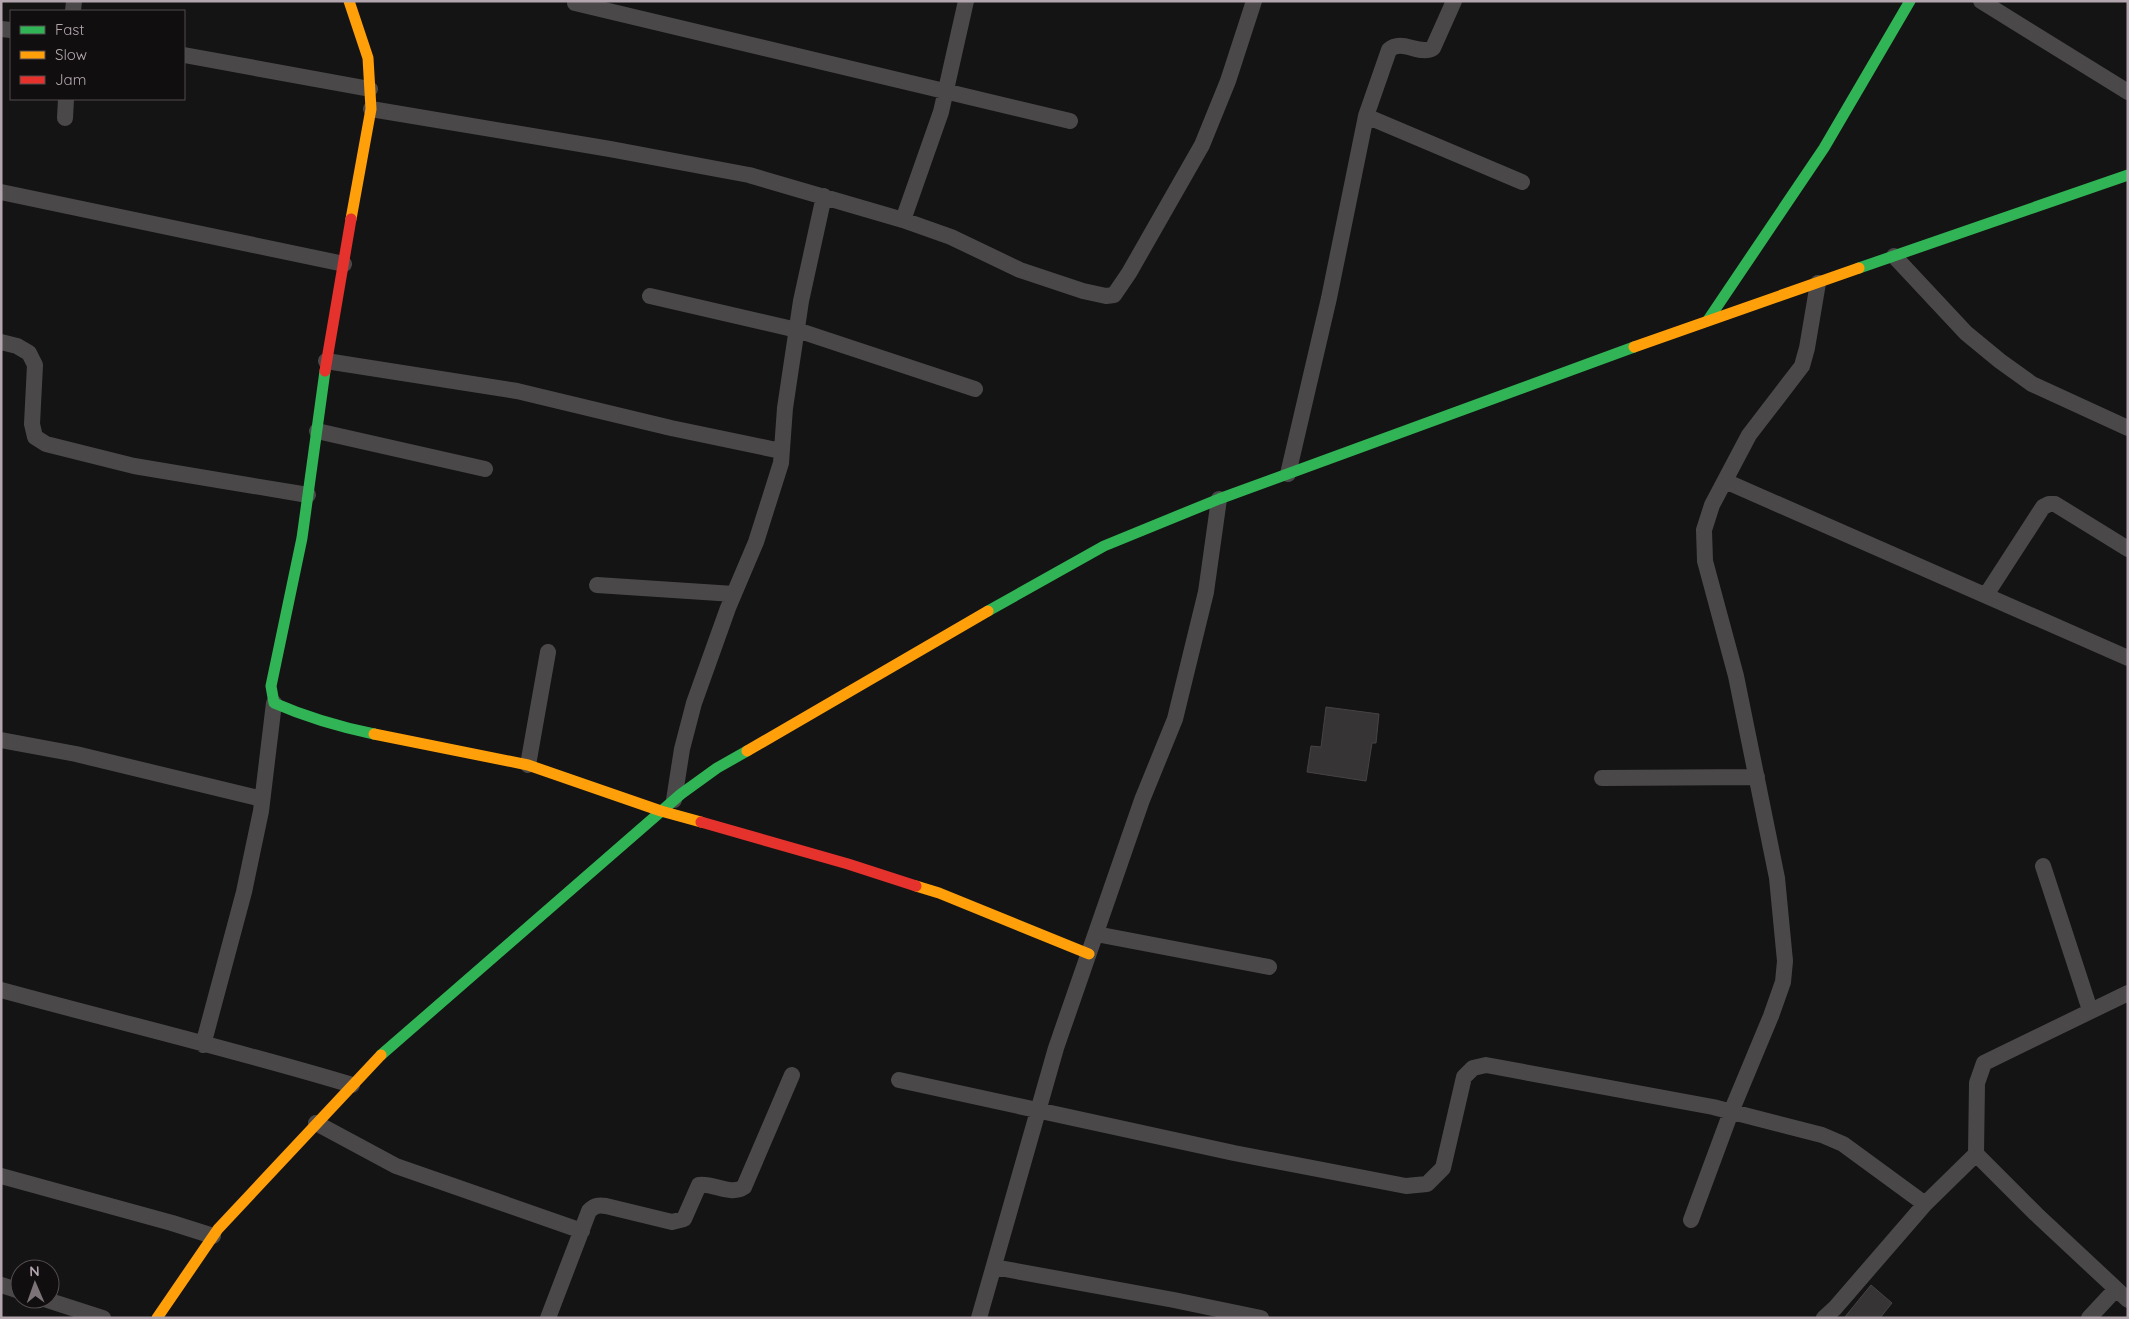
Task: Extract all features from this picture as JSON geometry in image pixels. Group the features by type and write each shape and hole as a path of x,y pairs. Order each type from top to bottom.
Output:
{"main road":[{"path":"349,1 368,58 371,109 326,361 302,538 271,686 274,702 292,712 348,729 528,765 661,811 848,864 939,893 1089,954"},
{"path":"1708,320 1824,148 1910,1"},
{"path":"157,1318 214,1236 386,1048 674,800 734,758 891,666 1104,546 1219,499 1708,320 2128,175"}],"street":[{"path":"903,220 941,112 966,1"},
{"path":"371,109 610,149 749,176 903,220 951,237 1020,270 1083,291 1106,296 1114,295 1129,273 1202,146 1228,81 1254,1"},
{"path":"1288,474 1329,298 1366,116 1389,50 1394,46 1423,51 1433,48 1454,1"},
{"path":"1981,1 2128,92"},
{"path":"575,3 1070,121"},
{"path":"185,55 370,89"},
{"path":"65,118 66,100"},
{"path":"1366,116 1522,182"},
{"path":"1,192 344,264"},
{"path":"674,800 682,749 694,703 734,594 756,542 780,463 785,408 797,330 824,196"},
{"path":"1894,256 1966,333 2000,361 2032,384 2128,428"},
{"path":"1691,1220 1731,1112 1771,1016 1783,982 1786,961 1777,878 1736,676 1705,561 1704,530 1712,505 1749,435 1802,366 1807,348 1818,283"},
{"path":"650,296 797,330 974,389"},
{"path":"1,342 17,346 29,354 35,365 32,424 35,436 46,444 134,466 308,495"},
{"path":"326,361 517,391 671,428 781,451"},
{"path":"317,431 485,469"},
{"path":"1725,481 2128,658"},
{"path":"979,1318 1056,1048 1142,800 1175,719 1206,592 1219,499"},
{"path":"1986,595 2042,507 2049,504 2055,504 2128,549"},
{"path":"597,585 734,594"},
{"path":"528,765 548,652"},
{"path":"203,1045 244,892 262,799 274,702"},
{"path":"1,740 76,754 262,799"},
{"path":"1602,778 1757,777"},
{"path":"2044,866 2090,1010"},
{"path":"1096,934 1268,968"},
{"path":"1,990 203,1045 269,1060 352,1085"},
{"path":"1824,1318 1835,1308 1925,1204 1976,1154 1977,1083 1984,1063 2128,993"},
{"path":"899,1080 1234,1153 1406,1186 1427,1184 1443,1168 1464,1077 1472,1068 1486,1065 1731,1112 1822,1135 1843,1144 1925,1204"},
{"path":"549,1318 590,1210 598,1205 679,1222 684,1220 699,1185 706,1184 732,1191 744,1187 792,1075"},
{"path":"316,1123 396,1166 582,1231"},
{"path":"1976,1154 2036,1214 2122,1294 2089,1318"},
{"path":"1,1176 172,1222 214,1236"},
{"path":"994,1267 1262,1318"},
{"path":"60,1304 103,1318"}],"building":[{"path":"1326,707 1379,714 1376,743 1372,743 1366,781 1307,772 1311,746 1321,747"},
{"path":"1871,1285 1892,1303 1880,1318 1844,1318"}],"traffic: fast":[{"path":"1708,320 1824,148 1910,1"},
{"path":"1859,268 2128,175"},
{"path":"988,611 1104,546 1219,499 1634,347"},
{"path":"325,371 302,538 271,686 274,703 323,721 374,734"},
{"path":"381,1055 681,794 717,768 747,751"}],"traffic: slow":[{"path":"349,1 368,58 371,109 351,219"},
{"path":"1634,347 1859,268"},
{"path":"747,751 988,611"},
{"path":"374,734 528,765 661,811 701,822"},
{"path":"916,886 939,893 1089,954"},
{"path":"157,1318 218,1229 381,1055"}],"traffic: jam":[{"path":"325,371 351,219"},
{"path":"701,822 848,864 916,886"}]}
